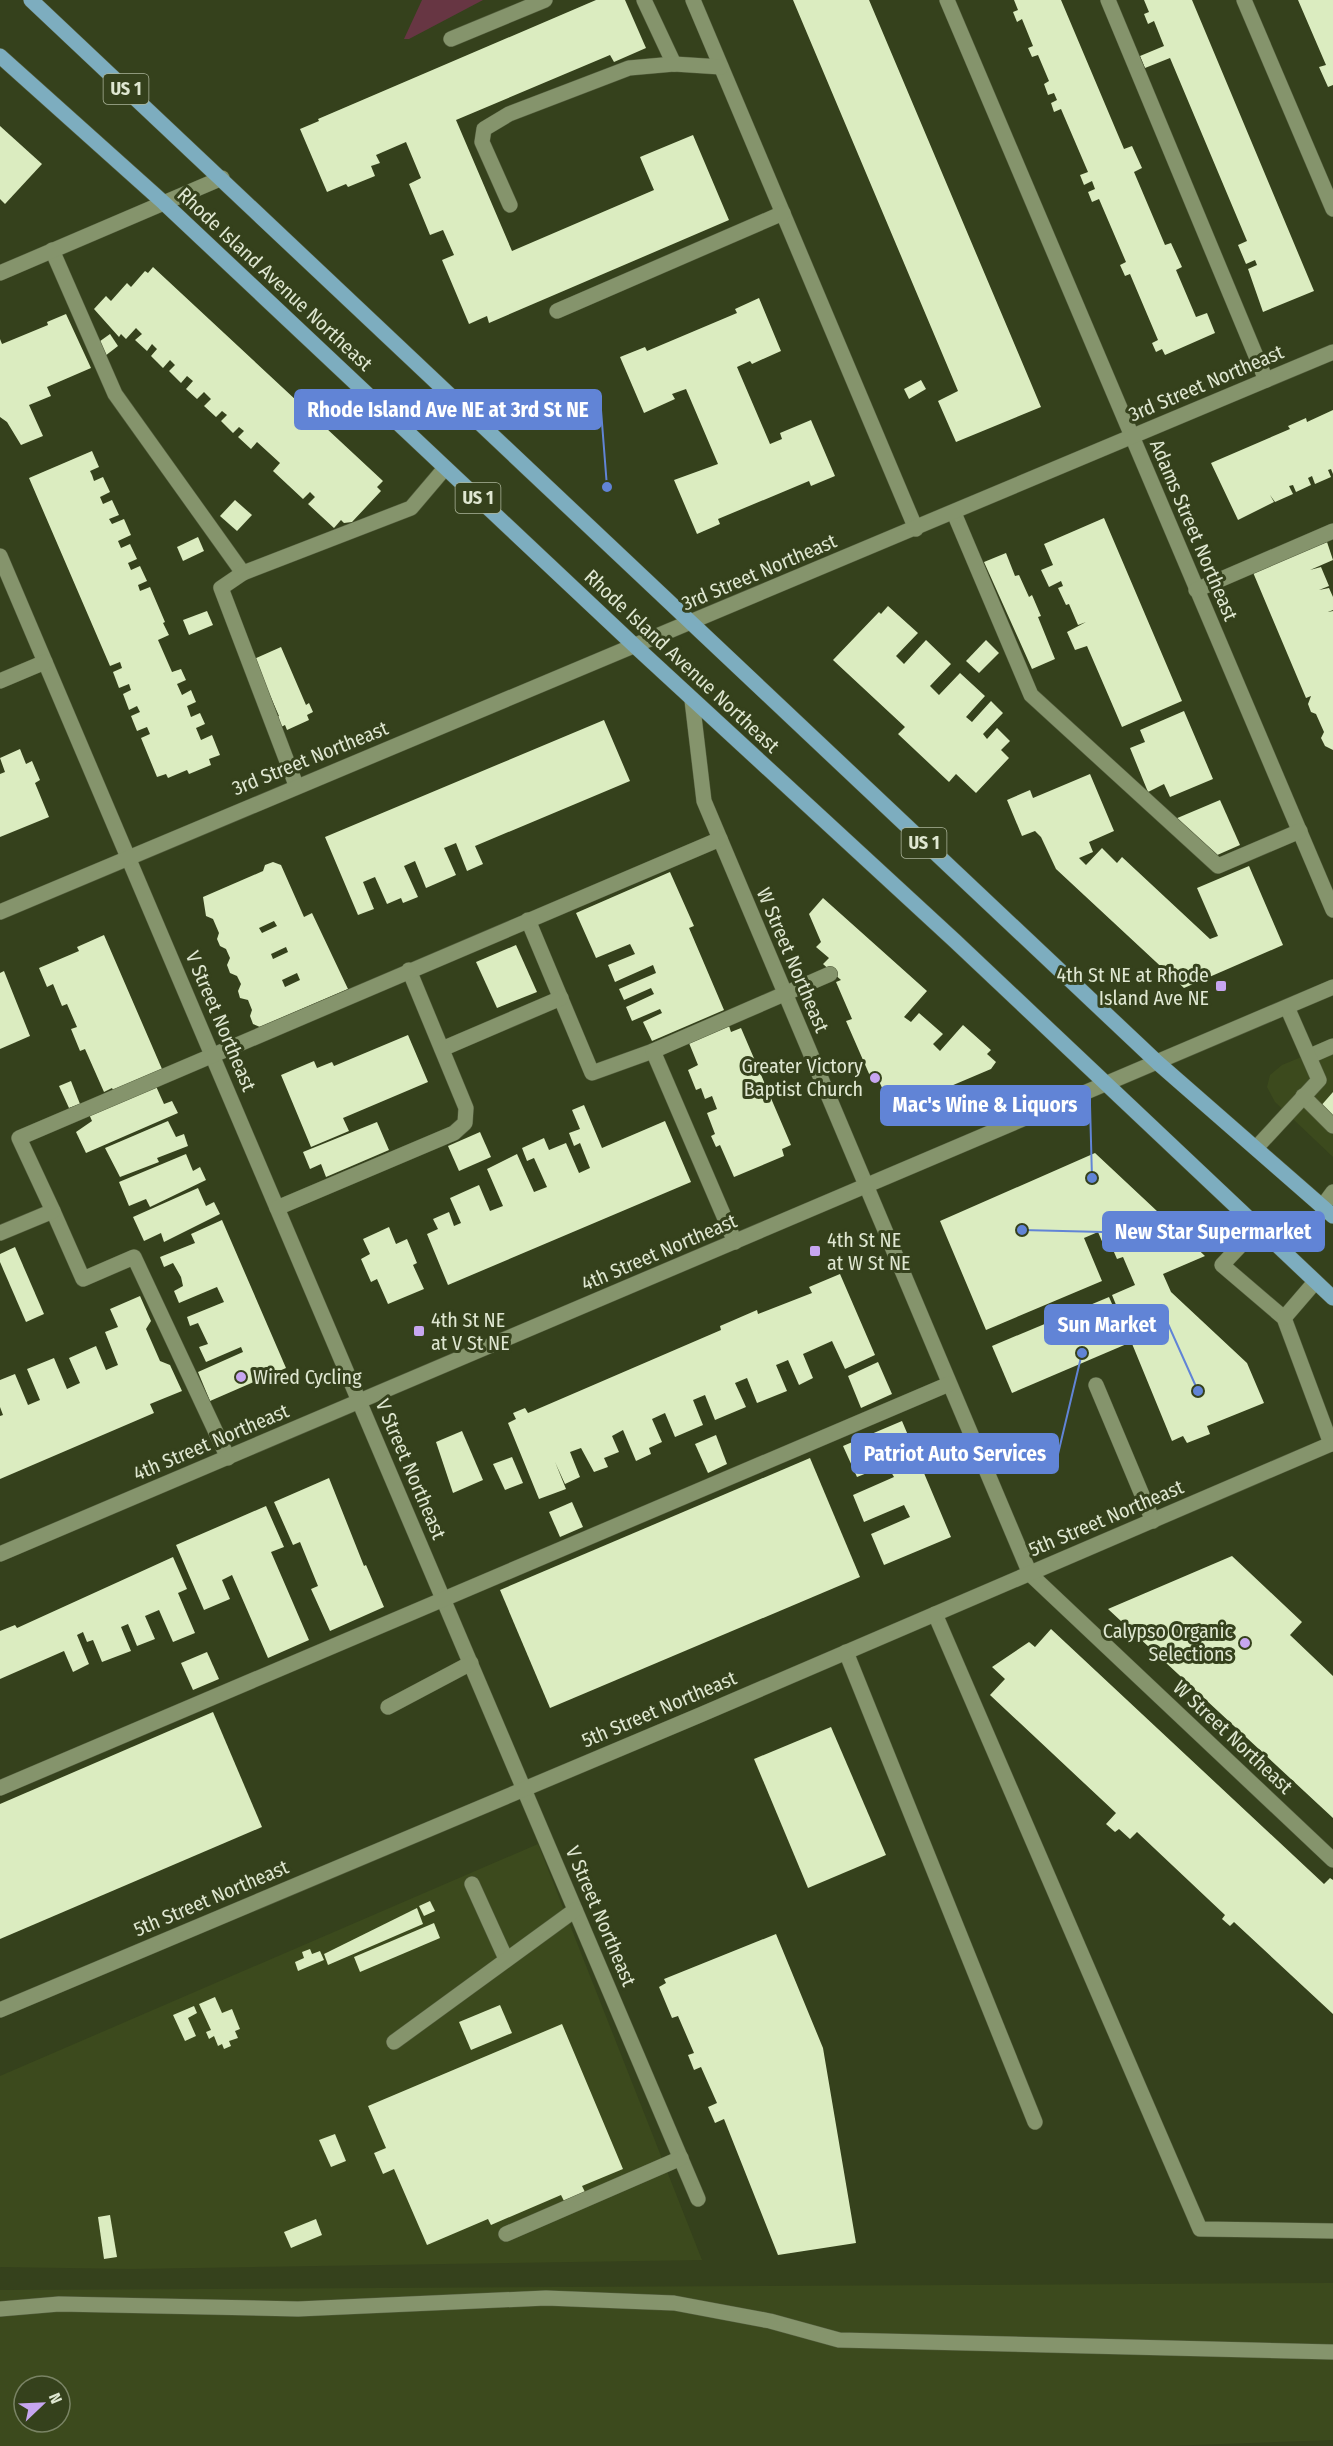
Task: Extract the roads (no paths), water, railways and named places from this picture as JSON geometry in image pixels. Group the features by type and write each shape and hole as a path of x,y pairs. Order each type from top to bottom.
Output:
{"main road":[{"name":"Rhode Island Avenue Northeast","path":"31,0 1158,1063 1327,1212"},
{"name":"Rhode Island Avenue Northeast","path":"0,56 164,203 692,700 955,941 1333,1298"}],"street":[{"path":"451,39 545,0"},
{"path":"644,0 674,64"},
{"path":"693,0 916,529"},
{"name":"Adams Street Northeast","path":"947,0 1333,910"},
{"path":"1108,0 1266,381"},
{"path":"1244,0 1333,208"},
{"path":"510,205 482,142 483,129 509,114 629,68 674,64 721,67"},
{"path":"0,273 222,178"},
{"path":"557,311 783,213"},
{"path":"52,250 115,394 243,573"},
{"name":"3rd Street Northeast","path":"0,912 296,785 636,647 1333,352"},
{"path":"296,785 221,588 243,573 411,508 445,468"},
{"path":"954,513 1031,695 1218,866 1300,831"},
{"path":"1197,590 1333,531"},
{"name":"V Street Northeast","path":"0,556 698,2199"},
{"path":"0,681 45,662"},
{"name":"W Street Northeast","path":"692,700 704,801 1030,1574 1333,1860"},
{"path":"228,1458 134,1257 83,1279 19,1138 720,839"},
{"path":"528,920 592,1073 653,1051 830,974"},
{"path":"277,1208 454,1132 465,1123 466,1108 409,970"},
{"name":"4th Street Northeast","path":"0,1554 1333,987"},
{"path":"442,1049 561,998"},
{"path":"1256,1148 1303,1096 1326,1081 1310,1056 1287,1007"},
{"path":"1310,1056 1333,1046"},
{"path":"653,1051 735,1242"},
{"path":"1303,1096 1333,1126"},
{"path":"1327,1212 1333,1191"},
{"path":"0,1233 53,1211"},
{"path":"1257,1228 1222,1265 1284,1318 1332,1443"},
{"path":"1284,1318 1315,1282"},
{"path":"0,1788 949,1383"},
{"path":"1096,1385 1153,1521"},
{"name":"5th Street Northeast","path":"0,2010 1030,1574 1332,1443"},
{"path":"935,1614 1200,2229 1333,2231"},
{"path":"846,1652 1035,2122"},
{"path":"388,1707 471,1663"},
{"path":"472,1884 506,1959"},
{"path":"394,2042 575,1910"},
{"path":"507,2234 681,2158"},
{"path":"0,2309 59,2304 297,2309 546,2298 674,2303 770,2321 839,2340 1333,2352"}],"place":[{"name":"Rhode Island Ave NE at 3rd St NE","path":"607,487"},
{"name":"4th St NE at Rhode Island Ave NE","path":"1221,986"},
{"name":"Greater Victory Baptist Church","path":"875,1078"},
{"name":"Mac's Wine & Liquors","path":"1092,1178"},
{"name":"New Star Supermarket","path":"1022,1230"},
{"name":"4th St NE at W St NE","path":"815,1251"},
{"name":"4th St NE at V St NE","path":"419,1331"},
{"name":"Patriot Auto Services","path":"1082,1353"},
{"name":"Wired Cycling","path":"241,1377"},
{"name":"Sun Market","path":"1198,1391"},
{"name":"Calypso Organic Selections","path":"1245,1643"}]}
